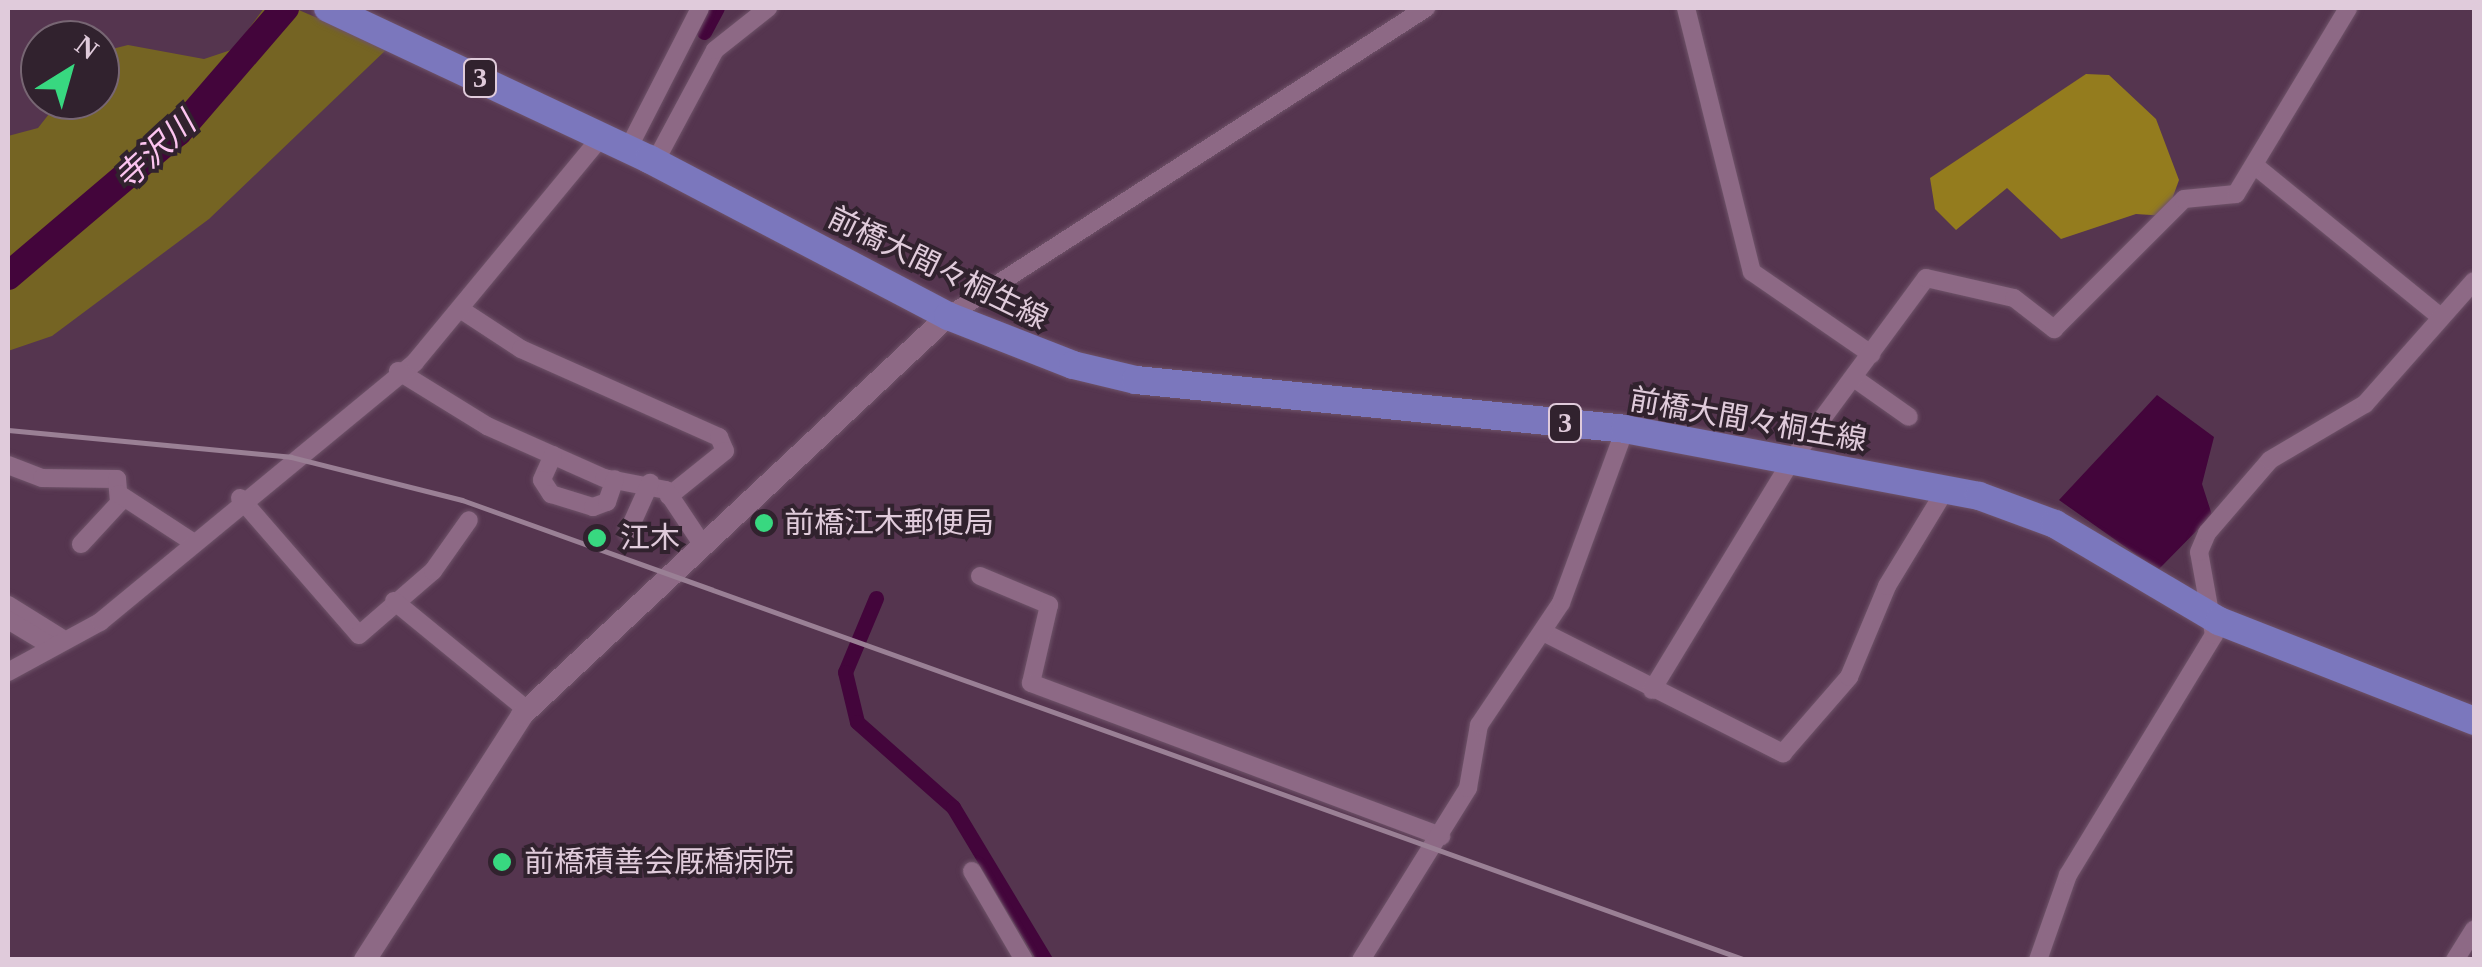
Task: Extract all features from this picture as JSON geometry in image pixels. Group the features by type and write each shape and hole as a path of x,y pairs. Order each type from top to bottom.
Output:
{"main road":[{"name":"前橋大間々桐生線","path":"328,8 641,155 948,316 1136,380 1624,429 1946,489 2054,524 2219,621 2474,721"}],"street":[{"path":"641,155 700,8"},
{"path":"641,155 714,50 768,8"},
{"path":"365,960 526,710 700,541 948,316 1426,8"},
{"path":"1686,8 1740,249 1752,272 1871,354"},
{"path":"1652,690 1791,461 1926,278 2014,298 2054,329 2184,199 2230,198 2259,168 2300,76 2348,8"},
{"path":"8,672 55,641 100,622 240,498 398,370 460,309 602,136"},
{"path":"2259,168 2440,316"},
{"path":"2038,960 2068,875 2219,621 2199,552 2208,534 2270,460 2365,404 2474,281"},
{"path":"460,309 521,349 718,437 725,451 670,496"},
{"path":"398,370 554,455 615,479 650,483 670,496 700,541"},
{"path":"1854,378 1909,417"},
{"path":"1362,960 1473,778 1479,725 1545,633 1624,429"},
{"path":"554,455 542,480 551,494 593,508 606,502 615,479"},
{"path":"8,465 42,478 116,480 119,494 191,541"},
{"path":"628,532 650,483"},
{"path":"1545,633 1784,754 1850,677 1887,586 1946,489"},
{"path":"81,544 119,494"},
{"path":"240,498 359,634 394,600 433,571 469,520"},
{"path":"980,576 1049,604 1030,683 1440,836"},
{"path":"394,600 526,710"},
{"path":"8,606 55,641"},
{"path":"8,620 55,641"},
{"path":"972,871 1024,960"},
{"path":"2455,960 2474,930"}],"shaded area":[{"path":"264,8 294,8 388,48 209,219 52,336 8,351 8,136 38,128 44,120 120,120 120,47 128,45 204,59 234,49"},
{"path":"2086,74 2109,75 2156,119 2179,180 2166,216 2136,214 2061,239 2007,188 1956,230 1935,209 1930,178"},
{"path":"2157,395 2214,437 2202,484 2212,515 2158,570 2059,500"}],"waterway":[{"name":"寺沢川","path":"8,276 178,132 285,8"},
{"path":"704,32 717,8"},
{"path":"876,598 845,672 857,722 953,807 1045,960"}],"railway":[{"path":"8,430 291,457 462,500 1745,960"}],"place":[{"name":"前橋江木郵便局","path":"764,523"},
{"name":"江木","path":"597,538"},
{"name":"前橋積善会厩橋病院","path":"502,862"}]}
